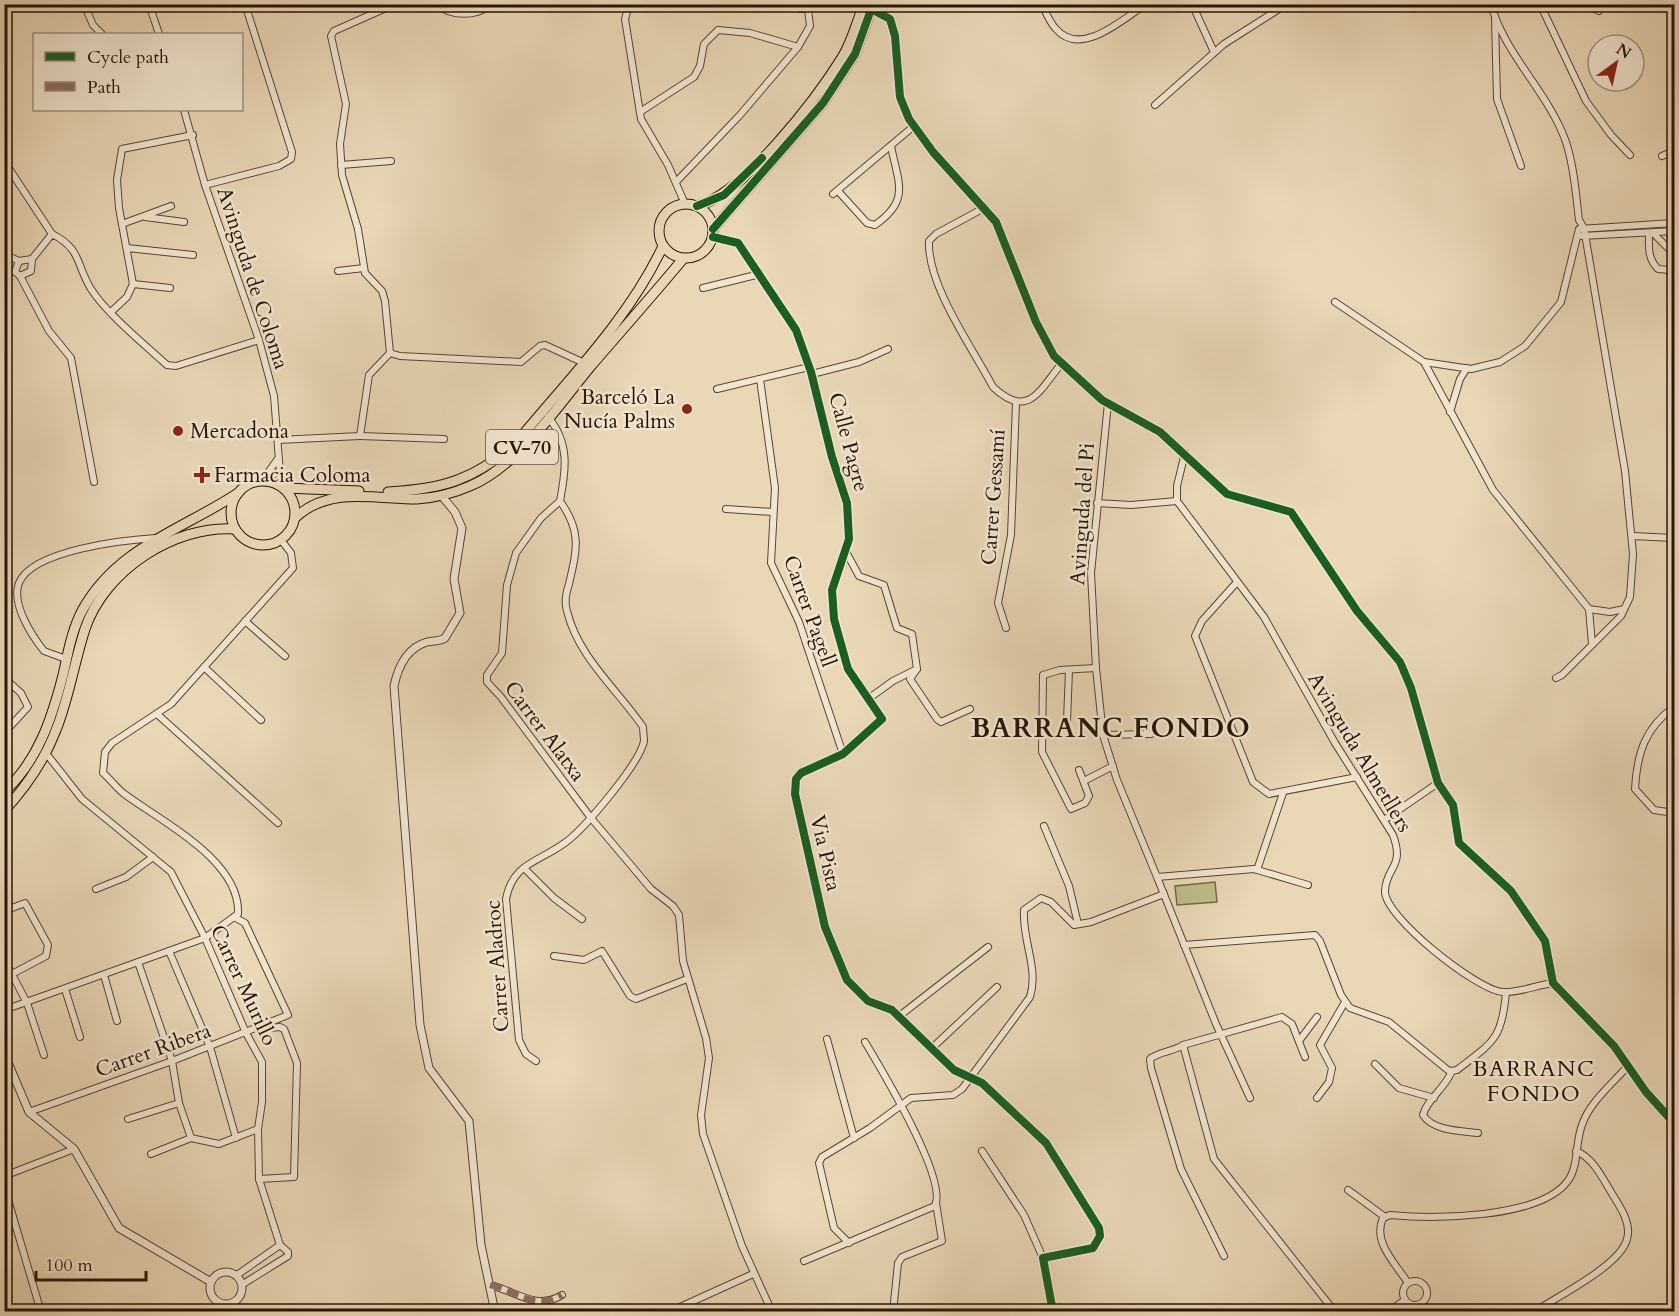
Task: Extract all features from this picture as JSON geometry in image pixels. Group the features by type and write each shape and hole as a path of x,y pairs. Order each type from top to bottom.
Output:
{"main road":[{"path":"697,206 724,195 783,137 811,104 844,54 870,6"},
{"name":"CV-70","path":"281,540 293,526 296,517 318,501 349,497 419,499 441,495 492,476 548,417 683,259 696,257 708,248 713,233 823,104 855,54 870,6"},
{"path":"685,204 697,206 707,213 713,233"},
{"name":"CV-70","path":"262,481 282,487 388,492 428,489 454,483 497,460 516,443 622,313 652,269 663,246 659,235 660,224 665,213 676,206 685,204"},
{"path":"663,246 671,254 683,259"},
{"path":"4,792 16,781 43,738 83,610 102,583 137,549 209,512 253,482 262,481"},
{"path":"282,487 295,506 296,517"},
{"path":"238,493 231,510 235,529 251,543 272,544 281,540"},
{"path":"4,811 45,752 66,703 86,627 114,582 134,563 182,536 207,530 235,529"}],"street":[{"path":"84,4 93,26 101,33"},
{"path":"149,4 159,33"},
{"path":"205,185 279,166 291,159 292,152 245,4"},
{"path":"360,436 369,375 390,353 385,301 382,291 365,273 358,228 341,165 340,144 346,104 331,36 334,31 395,4"},
{"path":"437,4 450,13 462,14 480,12 490,4"},
{"path":"629,4 626,19 640,112 645,129 676,182 685,204"},
{"path":"1042,4 1061,35 1084,40 1106,30 1146,4"},
{"path":"1192,4 1214,52"},
{"path":"1155,105 1214,52 1287,4"},
{"path":"1491,4 1495,19 1497,99 1521,166"},
{"path":"1540,4 1586,101 1611,135 1630,155"},
{"path":"1585,4 1599,10"},
{"path":"870,6 890,20 895,36 900,97 914,126 996,222 1036,322 1054,356 1108,403 1160,432 1227,494 1291,512 1357,612 1400,662 1411,688 1438,783 1453,806 1460,843 1511,891 1545,941 1553,983 1614,1046 1627,1067 1674,1123"},
{"path":"676,182 740,115 798,47 808,31 810,21 808,9 800,9"},
{"path":"1335,302 1424,362 1467,368 1500,362 1525,346 1561,302 1579,220 1566,142 1537,88 1495,19"},
{"path":"640,112 693,77 700,66 704,44 718,30 750,33 798,47"},
{"name":"Avinguda de Coloma","path":"184,111 193,135 205,185 259,340 274,396 282,487"},
{"path":"891,146 900,191 898,203 891,214 875,225 867,223 835,193 914,126"},
{"path":"111,312 127,297 133,284 117,180 122,149 193,135"},
{"path":"1662,156 1674,151"},
{"path":"4,161 52,234 65,241 78,256 91,289 111,312 172,366 259,340"},
{"path":"341,165 391,161"},
{"path":"122,224 171,206"},
{"name":"Carrer Gessamí","path":"984,208 936,234 929,241 928,253 933,278 993,387 1016,403 1025,402 1035,396 1062,363"},
{"path":"145,217 184,222"},
{"path":"1556,678 1562,675 1621,616 1630,597 1632,536 1614,401 1584,228 1579,220"},
{"path":"1577,232 1584,228 1674,223"},
{"path":"1575,241 1674,231"},
{"path":"1577,232 1585,240"},
{"name":"Calle Pagre","path":"713,233 738,243 796,330 810,371 832,457 847,503 849,539 832,590 834,619 848,669 882,719"},
{"path":"1651,233 1674,254"},
{"path":"1651,233 1649,251 1654,265 1658,269 1670,270 1674,277"},
{"path":"20,276 31,271 32,259 52,234"},
{"path":"127,248 193,255"},
{"path":"4,254 19,261 32,259"},
{"path":"19,261 15,272 20,276 48,331 71,358 94,482"},
{"path":"338,271 364,268"},
{"path":"703,288 760,274"},
{"path":"133,284 170,288"},
{"path":"390,353 400,356 520,362 540,346 545,345 582,362"},
{"name":"Calle Pagre","path":"717,390 760,379 859,362 888,349"},
{"path":"1424,362 1493,490 1589,609 1592,644"},
{"path":"1450,412 1460,379 1467,368"},
{"name":"Carrer Pagell","path":"760,379 775,489 771,563 800,622 843,754"},
{"name":"Carrer Gessamí","path":"1006,628 998,603 1011,536 1016,403"},
{"name":"Avinguda del Pi","path":"1108,403 1091,573 1096,668 1103,735 1164,894"},
{"path":"548,417 557,428 564,445 566,473 560,501"},
{"path":"278,440 360,436 444,440"},
{"path":"1097,504 1131,505 1177,501 1177,486 1185,453"},
{"path":"262,481 278,460"},
{"path":"441,495 455,512 462,528 454,579 460,612 445,639 428,642 410,652 398,667 394,686 420,1025 429,1068 469,1121 481,1245 495,1311"},
{"name":"Carrer Alatxa","path":"560,501 541,518 516,554 507,585 502,652 487,675 487,682 501,697 591,818"},
{"name":"Carrer Aladroc","path":"536,1061 526,1054 519,1040 506,898 513,874 567,842 591,818 644,741 643,727 583,649 572,626 565,601 576,554 577,538 572,519 560,501"},
{"name":"Avinguda Almetllers","path":"1177,501 1264,617 1384,820 1399,852 1385,892 1390,908 1450,963 1484,986 1506,992"},
{"path":"726,509 773,512"},
{"path":"1632,536 1674,538"},
{"path":"66,659 44,651 20,610 17,594 19,583 26,572 40,562 71,552 133,540 157,538"},
{"path":"4,1010 205,938 236,915 239,897 218,866 184,832 122,792 104,773 105,752 112,743 171,704 293,567 291,553 281,540"},
{"path":"844,550 859,576 884,585 897,628 912,634 917,669 910,679 917,693 941,722 969,709"},
{"path":"1237,582 1202,621 1195,636 1253,782 1269,794 1357,777"},
{"path":"1589,609 1610,612 1624,609"},
{"path":"245,621 285,656"},
{"path":"204,668 261,720"},
{"path":"1079,770 1089,796 1088,800 1071,809 1042,752 1043,675 1047,672 1096,668"},
{"path":"868,699 899,677 917,669"},
{"path":"1067,721 1069,670"},
{"path":"4,678 21,693 28,707 4,733"},
{"path":"1674,707 1649,730 1636,767 1635,789 1654,810 1674,813"},
{"path":"158,714 278,823"},
{"name":"Via Pista","path":"882,719 843,754 801,773 796,779 795,794 825,927 847,980 868,1001 892,1010 898,1017"},
{"path":"1103,735 1143,732 1151,734"},
{"name":"Carrer Murillo","path":"45,752 82,799 171,872 205,938 246,1033 262,1062 262,1102 258,1129 260,1179 280,1245"},
{"path":"1084,781 1113,766"},
{"path":"1384,820 1438,783"},
{"path":"1257,870 1283,793"},
{"path":"591,818 651,889 673,906 679,915 680,944 687,979 706,1038 709,1058 701,1115 704,1134 742,1246 772,1311"},
{"path":"1044,826 1070,886 1078,924"},
{"path":"96,890 126,877 153,857"},
{"path":"524,868 554,898 582,919"},
{"path":"1158,877 1257,870 1308,885"},
{"path":"849,1243 834,1228 819,1163 822,1157 854,1138 911,1098 953,1095 972,1078 1030,997 1034,983 1032,962 1023,929 1024,910 1041,898 1050,902 1074,925 1091,922 1164,894 1220,1034 1250,1098"},
{"path":"4,912 25,903 48,945 46,956 12,974"},
{"name":"Carrer Ribera","path":"28,1112 210,1047 288,1015 245,923 236,915"},
{"path":"1184,945 1314,935 1320,941 1348,1005 1389,1022 1442,1067 1452,1071"},
{"path":"988,946 898,1017 954,1070 982,1083 1046,1143 1099,1228 1100,1236 1093,1248 1042,1258"},
{"path":"169,951 210,1047 236,1138"},
{"path":"554,956 584,960 602,951 630,996 636,999 687,979"},
{"path":"4,959 27,1003 45,1055"},
{"path":"138,962 172,1061 179,1102 191,1138"},
{"path":"104,975 117,1021"},
{"path":"1478,1133 1452,1131 1427,1121 1423,1115 1425,1106 1446,1085 1452,1071 1491,1043 1498,1033 1504,1014 1506,992 1553,983"},
{"path":"932,1049 997,987"},
{"path":"65,989 80,1037"},
{"path":"1317,1098 1329,1082 1332,1068 1320,1045 1348,1005"},
{"path":"1224,1256 1181,1169 1150,1059 1155,1055 1174,1051 1183,1045 1282,1017 1292,1024 1305,1057"},
{"path":"1299,1041 1317,1017"},
{"path":"254,1029 280,1027 284,1029 297,1063 294,1177 260,1179"},
{"path":"827,1039 854,1138"},
{"path":"865,1042 902,1105 935,1182 938,1199 936,1203 942,1241 902,1257 898,1263 893,1311"},
{"path":"1183,1045 1214,1159 1335,1311"},
{"path":"4,1053 28,1112 74,1149 119,1228 211,1282"},
{"path":"1375,1064 1399,1088 1434,1098"},
{"path":"1408,1283 1379,1238 1378,1228 1385,1217 1390,1215 1452,1218 1513,1209 1555,1193 1567,1182 1574,1169 1582,1123 1600,1096 1627,1067"},
{"path":"128,1119 179,1102"},
{"path":"151,1154 191,1138 219,1144 258,1129"},
{"path":"4,1176 74,1149"},
{"path":"982,1150 1024,1215 1042,1258 1053,1311"},
{"path":"1534,1311 1612,1261 1628,1238 1627,1222 1617,1201 1595,1166 1585,1154 1576,1151"},
{"path":"4,1186 41,1311"},
{"path":"1348,1190 1385,1217"},
{"path":"804,1261 905,1219 936,1203"},
{"path":"237,1275 280,1245 284,1247 288,1256 243,1284 240,1297 233,1303 225,1304 214,1299 210,1290 211,1282 224,1272 237,1275 243,1284"},
{"path":"669,1311 753,1274"},
{"path":"1417,1282 1424,1286 1427,1297 1422,1304 1414,1306 1405,1300 1403,1292 1408,1283 1417,1282"},
{"path":"490,1285 538,1303 548,1302 562,1295"},
{"path":"1388,1311 1405,1300"},
{"path":"233,1303 235,1311"},
{"path":"1422,1304 1427,1311"}],"shaded area":[{"path":"1215,882 1217,902 1177,905 1175,886"}],"marked path":[{"path":"490,1285 535,1300 543,1301 562,1295"}],"cycle path":[{"path":"713,229 823,103 855,54 873,4"},
{"path":"871,9 890,19 895,36 900,97 909,119 933,152 996,222 1036,322 1054,356 1102,400 1160,432 1227,494 1291,512 1357,611 1400,662 1411,688 1438,783 1453,805 1459,843 1511,891 1545,941 1553,983 1614,1046 1646,1092 1674,1123"},
{"path":"697,206 724,195 762,158"},
{"path":"713,237 738,243 796,330 811,372 832,457 847,503 849,539 832,590 834,619 848,669 882,719 843,754 801,773 796,779 795,794 825,927 847,980 868,1001 892,1010 954,1070 982,1083 1046,1143 1099,1228 1100,1236 1093,1248 1043,1258 1053,1312"}],"place":[{"name":"Barceló La Nucía Palms","path":"687,409"},
{"name":"Mercadona","path":"178,431"},
{"name":"Farmacia Coloma","path":"202,475"}],"district":[{"name":"BARRANC FONDO","path":"1111,728"},
{"name":"BARRANC FONDO","path":"1534,1080"}]}
